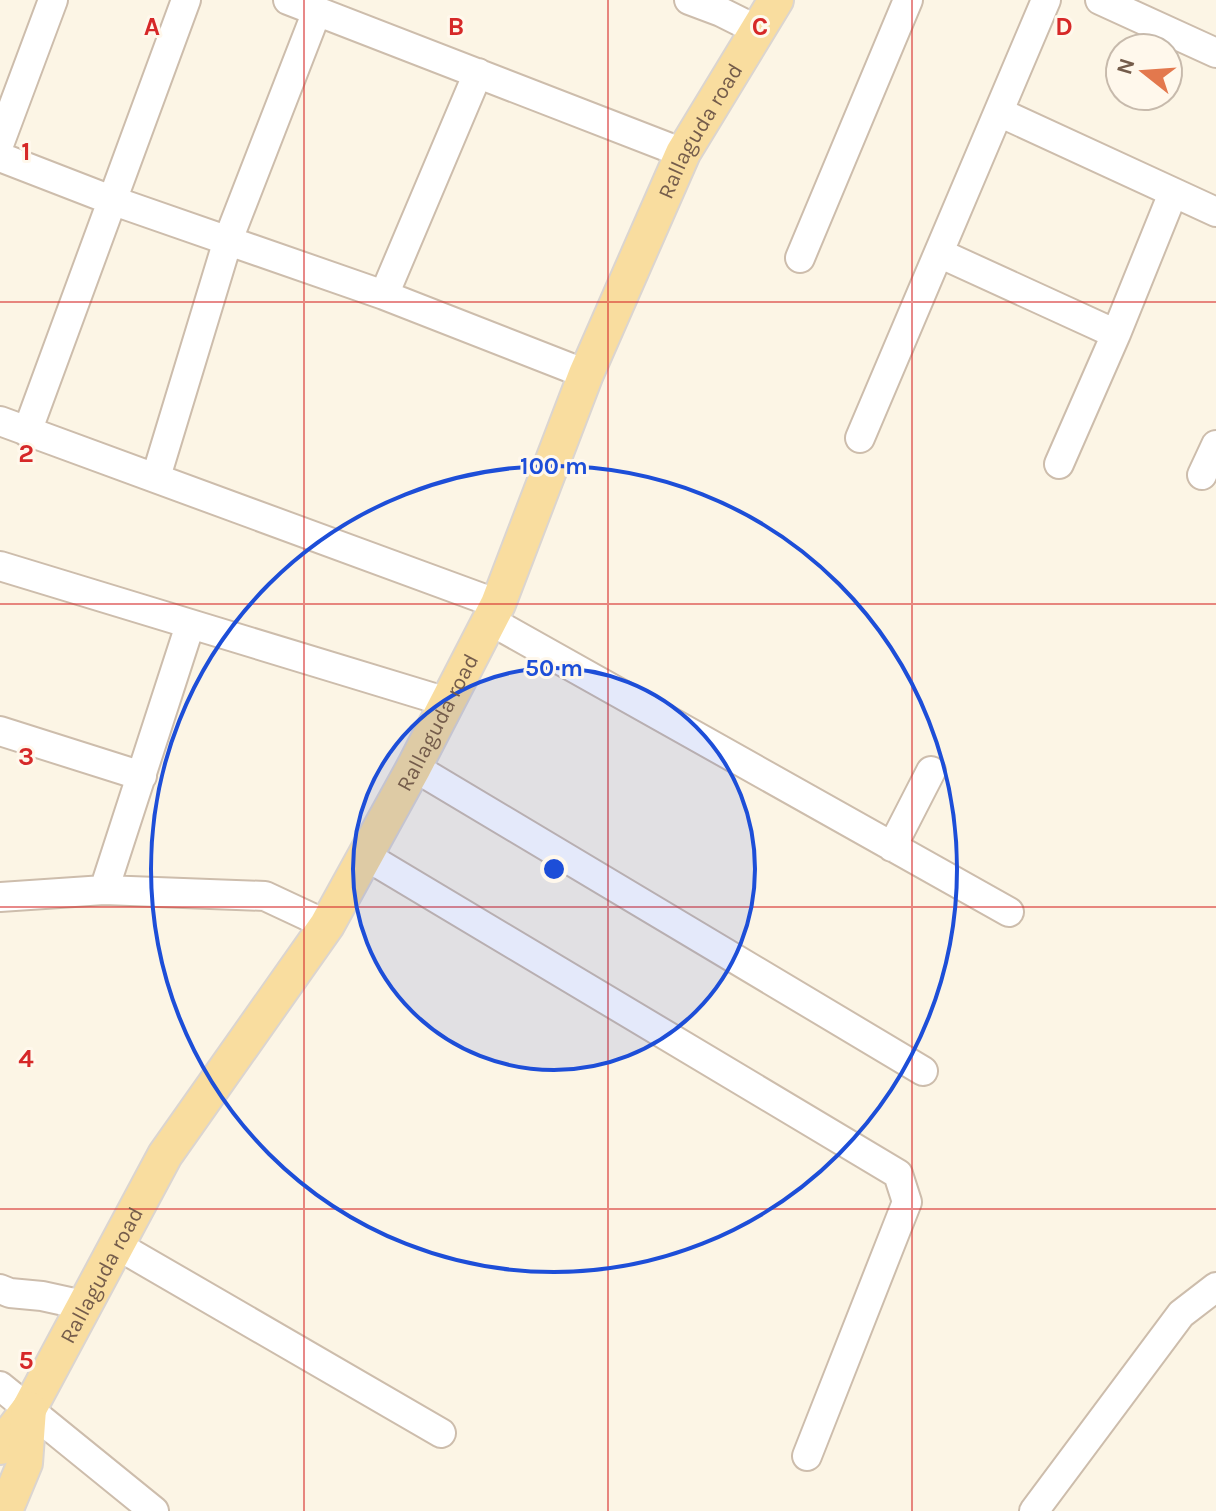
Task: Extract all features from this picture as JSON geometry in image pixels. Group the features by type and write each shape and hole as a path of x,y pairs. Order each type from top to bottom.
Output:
{"main road":[{"name":"Rallaguda road","path":"29,1409 165,1155 327,925 414,767 494,612 586,374 683,153 776,0"},
{"path":"0,1447 29,1409"},
{"path":"5,1511 25,1463 29,1409"}],"street":[{"path":"0,142 53,0"},
{"path":"27,432 186,0"},
{"path":"288,0 683,153"},
{"path":"689,0 759,31"},
{"path":"800,258 908,0"},
{"path":"860,438 1046,0"},
{"path":"1100,0 1216,53"},
{"path":"156,477 228,240 317,11"},
{"path":"384,295 478,73"},
{"path":"999,112 1216,212"},
{"path":"0,157 111,200 384,295 586,374"},
{"path":"1059,464 1173,193"},
{"path":"939,253 1116,334"},
{"path":"0,421 156,477 494,612 892,847 1009,912"},
{"path":"1202,475 1216,445"},
{"path":"0,566 447,702"},
{"path":"104,890 190,625"},
{"path":"0,731 142,776"},
{"path":"414,767 923,1071"},
{"path":"892,847 931,771"},
{"path":"366,856 898,1174 907,1202 807,1456"},
{"path":"0,897 104,890 265,896 327,925"},
{"path":"115,1244 441,1433"},
{"path":"1034,1511 1181,1314 1216,1287"},
{"path":"0,1289 83,1305"},
{"path":"0,1386 154,1511"}]}
